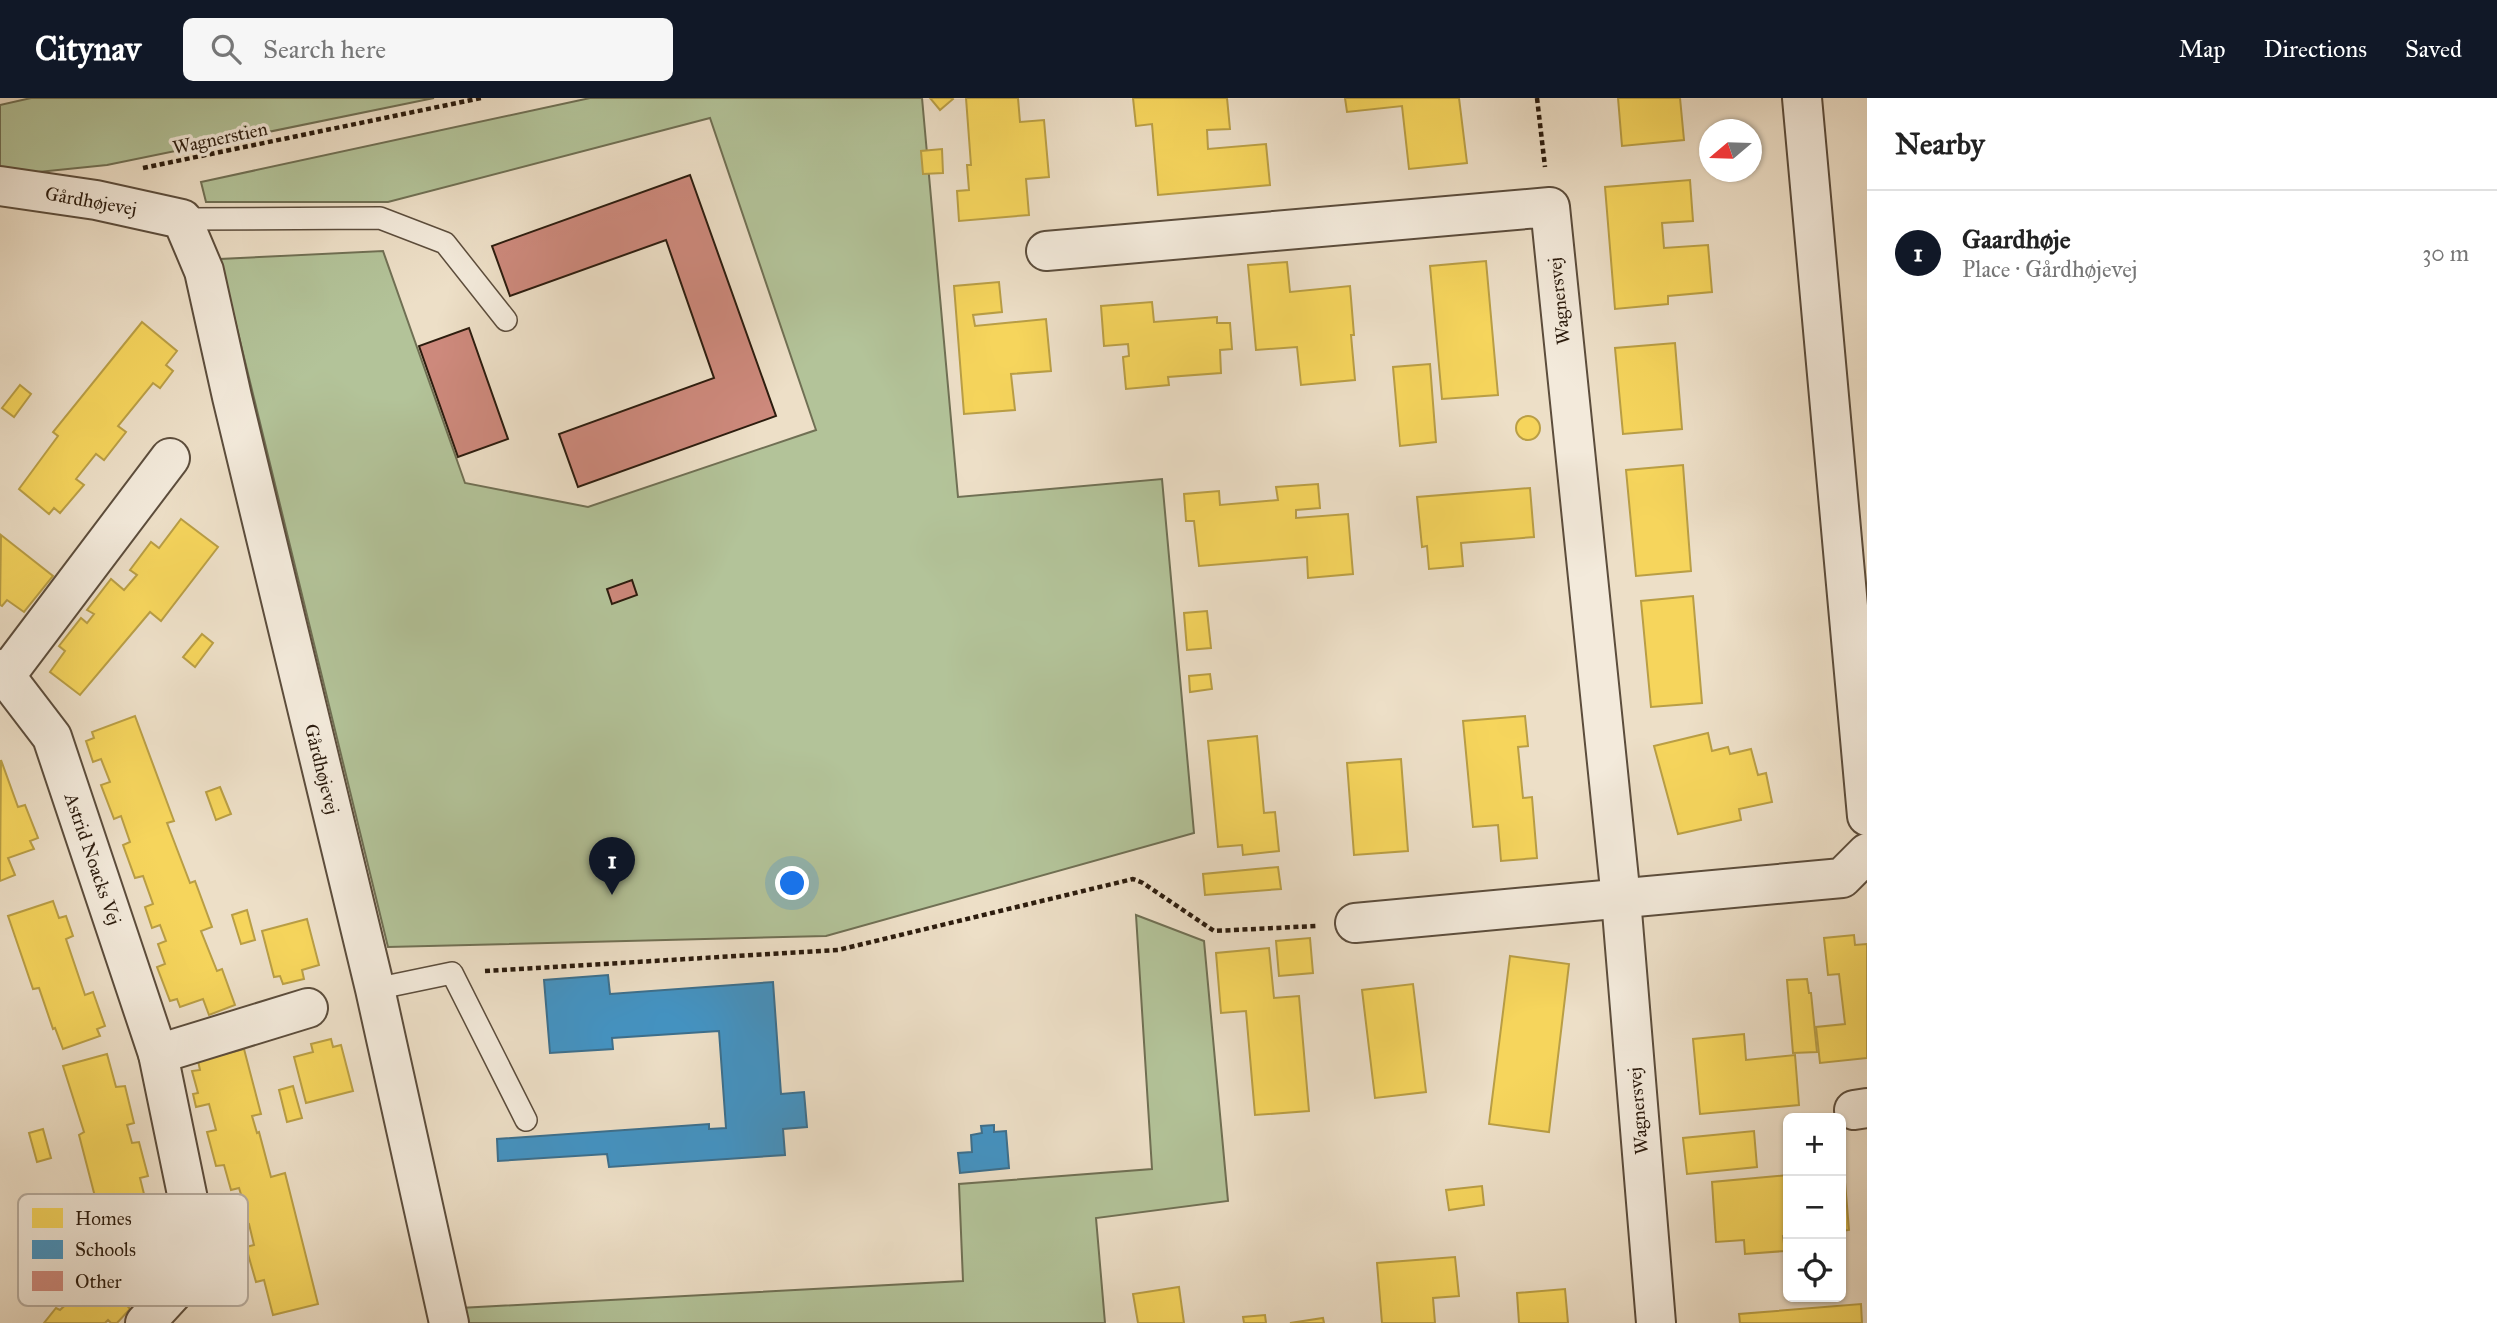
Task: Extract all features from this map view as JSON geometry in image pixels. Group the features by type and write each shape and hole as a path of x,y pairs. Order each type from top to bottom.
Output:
{"street":[{"path":"1802,98 1867,817"},
{"name":"Gårdhøjevej","path":"0,186 96,200 182,219 204,271 375,989 449,1323"},
{"path":"1046,251 1550,207"},
{"name":"Wagnersvej","path":"1550,207 1621,899 1656,1323"},
{"name":"Astrid Noacks Vej","path":"170,458 3,672 52,737 158,1054 187,1194"},
{"path":"1355,923 1842,878 1867,853"},
{"path":"158,1054 308,1008"},
{"name":"Astrid Noacks Vej","path":"145,1323 161,1306"}],"lane":[{"name":"Gårdhøjevej","path":"182,219 380,218 445,243 506,320"},
{"path":"375,989 452,973 526,1121"}],"path":[{"name":"Wagnerstien","path":"96,200 138,170 481,98"},
{"path":"1536,98 1550,207"},
{"path":"452,973 838,950 1133,878 1214,931 1355,923"}],"green space":[{"path":"31,98 434,98 107,165 9,175 0,171 0,105"},
{"path":"590,98 922,98 958,497 1162,479 1194,833 826,936 388,947 220,259 383,251 465,483 588,507 816,430 710,118 388,202 206,202 201,182"},
{"path":"1136,915 1204,941 1228,1201 1096,1218 1105,1323 463,1323 460,1308 963,1281 959,1184 1152,1169"}],"building: Homes":[{"path":"930,98 952,98 953,99 940,110"},
{"path":"966,98 1018,98 1020,122 1044,120 1049,177 1026,179 1029,215 959,221 957,191 969,190 967,165 971,165"},
{"path":"1133,98 1227,98 1230,129 1207,130 1208,149 1266,144 1270,185 1158,195 1152,124 1136,126"},
{"path":"1345,98 1459,98 1467,163 1409,169 1402,106 1347,112"},
{"path":"1618,98 1680,98 1684,140 1622,146"},
{"path":"942,149 943,173 923,174 921,151"},
{"path":"1690,180 1693,221 1662,223 1664,248 1708,245 1712,292 1668,296 1668,304 1615,309 1605,187"},
{"path":"1486,261 1498,395 1442,399 1430,266"},
{"path":"1287,262 1290,292 1350,286 1355,380 1301,385 1297,347 1256,350 1248,265"},
{"path":"999,282 1002,312 973,315 975,326 1046,319 1051,371 1011,374 1015,410 964,414 954,286"},
{"path":"1152,302 1154,322 1217,317 1217,323 1230,323 1232,349 1220,350 1221,373 1168,377 1169,385 1126,389 1123,357 1129,356 1128,344 1104,346 1101,306"},
{"path":"142,322 177,351 166,365 173,371 160,388 153,383 118,426 126,432 104,460 96,454 76,479 84,485 60,513 54,508 49,514 19,489 58,436 53,432"},
{"path":"1675,343 1682,429 1623,434 1615,348"},
{"path":"1430,364 1436,442 1400,446 1393,367"},
{"path":"20,385 31,394 14,417 2,408"},
{"path":"1528,416 1539,423 1540,428 1533,439 1528,440 1517,433 1516,428 1523,417"},
{"path":"1683,465 1691,571 1636,576 1626,470"},
{"path":"1318,484 1320,508 1296,510 1296,518 1348,514 1353,574 1308,578 1307,557 1199,566 1194,521 1186,521 1184,494 1219,491 1220,505 1278,500 1276,487"},
{"path":"1530,488 1534,537 1461,543 1463,566 1429,569 1427,546 1422,547 1417,497"},
{"path":"181,519 218,547 161,621 150,612 80,695 50,672 65,651 59,646 81,618 87,623 94,614 87,610 111,579 124,590 137,575 130,570 151,542 159,548"},
{"path":"1,535 53,576 24,612 7,600 0,605"},
{"path":"1693,596 1702,703 1651,707 1641,601"},
{"path":"1207,611 1211,648 1187,650 1184,613"},
{"path":"202,634 213,643 195,667 183,657"},
{"path":"1210,674 1212,689 1190,692 1189,676"},
{"path":"135,716 174,821 167,823 190,883 195,881 212,927 201,931 217,971 222,969 235,1005 209,1015 203,999 180,1007 177,999 170,1001 157,967 165,964 158,944 166,941 160,925 152,928 145,907 153,904 143,876 135,878 123,845 130,842 121,816 114,819 101,785 110,782 101,759 93,762 86,741 94,738 92,732"},
{"path":"1525,716 1528,746 1518,747 1523,798 1532,797 1537,858 1501,861 1498,825 1473,827 1463,721"},
{"path":"1708,733 1712,751 1728,747 1730,754 1751,749 1758,775 1766,773 1772,802 1739,809 1741,820 1678,834 1654,746"},
{"path":"1257,736 1264,813 1275,812 1279,851 1243,855 1242,845 1218,847 1208,741"},
{"path":"1401,759 1408,851 1354,855 1347,763"},
{"path":"1,760 18,807 25,805 38,838 30,841 34,849 8,858 15,875 0,881"},
{"path":"220,787 231,814 216,820 206,792"},
{"path":"1278,867 1281,889 1205,895 1203,874"},
{"path":"53,901 59,918 66,916 73,936 66,939 85,995 93,992 105,1026 97,1029 100,1036 63,1049 39,988 33,989 8,916"},
{"path":"247,910 255,940 241,944 232,915"},
{"path":"307,919 319,965 302,970 304,979 283,984 280,976 274,977 262,931"},
{"path":"1854,935 1855,945 1867,944 1867,1058 1820,1063 1816,1027 1845,1024 1839,974 1828,975 1824,938"},
{"path":"1310,938 1313,973 1279,976 1276,941"},
{"path":"1269,948 1274,998 1299,996 1309,1111 1255,1115 1246,1011 1221,1013 1216,953"},
{"path":"1510,956 1569,964 1549,1132 1489,1124"},
{"path":"1807,979 1817,1052 1793,1053 1787,980"},
{"path":"1413,984 1426,1092 1375,1098 1362,990"},
{"path":"1744,1034 1746,1060 1795,1055 1799,1105 1700,1114 1693,1039"},
{"path":"331,1039 333,1047 341,1045 353,1091 306,1103 294,1057 313,1052 311,1044"},
{"path":"244,1049 261,1114 252,1116 271,1177 285,1173 318,1304 273,1315 264,1280 256,1282 248,1254 248,1246 254,1245 248,1224 248,1194 241,1194 239,1188 231,1190 224,1165 216,1166 207,1132 216,1130 209,1104 196,1107 193,1094 198,1093 192,1071 200,1070 198,1061"},
{"path":"107,1054 116,1087 125,1086 134,1123 127,1125 132,1143 139,1142 148,1176 140,1178 144,1194 94,1194 79,1135 84,1132 63,1066"},
{"path":"293,1086 302,1118 287,1122 279,1090"},
{"path":"43,1129 51,1158 37,1162 29,1133"},
{"path":"1754,1131 1757,1167 1687,1174 1683,1138"},
{"path":"1783,1175 1783,1251 1745,1254 1744,1240 1716,1242 1712,1182"},
{"path":"1482,1186 1484,1205 1449,1210 1446,1190"},
{"path":"1846,1194 1849,1230 1846,1230"},
{"path":"1455,1257 1459,1296 1433,1298 1435,1323 1382,1323 1377,1263"},
{"path":"1179,1287 1184,1323 1138,1323 1133,1294"},
{"path":"1565,1289 1568,1323 1519,1323 1517,1293"},
{"path":"1861,1304 1862,1323 1740,1323 1739,1314"},
{"path":"64,1306 128,1306 130,1309 117,1323 108,1320 105,1323 44,1323 56,1308 60,1310"},
{"path":"1265,1315 1266,1323 1244,1323 1243,1317"},
{"path":"1323,1318 1324,1323 1290,1323"}],"building: Schools":[{"path":"608,975 610,994 773,982 781,1094 804,1092 807,1127 783,1129 785,1155 609,1167 607,1154 498,1161 497,1139 709,1124 709,1129 726,1128 719,1031 612,1038 613,1049 550,1053 544,980"},
{"path":"994,1125 994,1132 1006,1131 1009,1168 960,1173 958,1153 972,1152 971,1135 982,1133 981,1126"}],"building: Other":[{"path":"690,175 776,416 578,487 559,434 714,378 666,240 510,296 492,246"},
{"path":"469,328 508,439 458,457 419,346"},
{"path":"632,580 637,595 612,604 607,589"}],"place":[{"name":"Gaardhøje","path":"612,895"}]}
